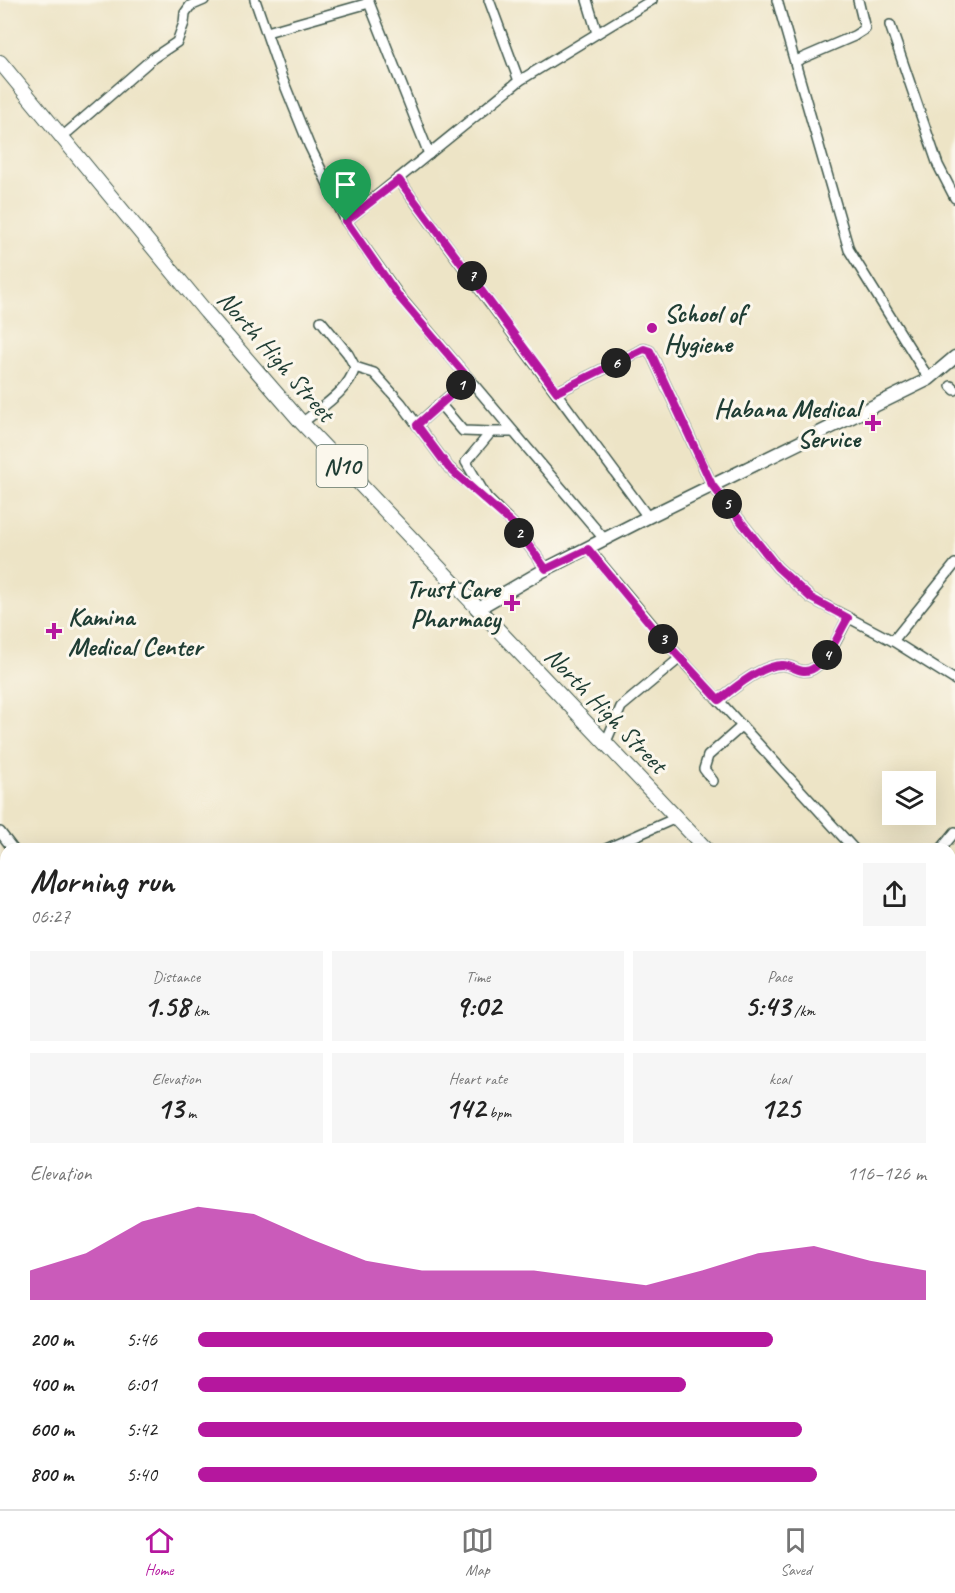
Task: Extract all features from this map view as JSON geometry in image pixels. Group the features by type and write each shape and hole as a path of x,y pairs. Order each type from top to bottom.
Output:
{"highway":[{"name":"North High Street","path":"0,62 61,138 302,423 699,843"}],"main road":[{"path":"477,609 546,569 648,516 929,379 955,357"}],"street":[{"path":"61,138 153,58 177,42 185,13 190,6 204,0"},
{"path":"255,0 309,145 346,221 399,297 605,540"},
{"path":"489,0 519,81"},
{"path":"587,0 597,33"},
{"path":"346,221 519,81 652,0"},
{"path":"777,0 849,250 929,379"},
{"path":"796,61 865,29 858,0"},
{"path":"267,32 368,1 429,154"},
{"path":"890,25 938,165 955,198"},
{"path":"399,180 648,516"},
{"path":"321,321 348,354 355,367 374,373 449,468 487,498 513,524 546,569"},
{"path":"557,392 644,349 650,351 712,485 777,567 811,598 893,641 955,681"},
{"path":"302,423 336,395 353,374 355,367"},
{"path":"417,425 469,379"},
{"path":"440,404 463,431 512,432"},
{"path":"487,498 466,462 491,432"},
{"path":"588,549 680,658 849,843"},
{"path":"893,641 955,564"},
{"path":"719,700 744,679 783,665 803,672 813,669 824,660 848,618"},
{"path":"605,744 621,707 680,658"},
{"path":"713,781 704,769 708,756 742,726"},
{"path":"620,843 676,818"}],"place":[{"name":"School of Hygiene","path":"652,328"},
{"name":"Habana Medical Service","path":"873,423"},
{"name":"Trust Care Pharmacy","path":"512,603"},
{"name":"Kamina Medical Center","path":"54,631"}],"route":[{"path":"399,180 557,392 644,349 650,351 712,485 777,567 811,598 848,618 824,660 813,669 803,672 783,665 744,679 719,700 661,637 588,549 546,569 513,524 487,498 449,468 417,425 469,379 399,297 346,221 399,180"}]}
